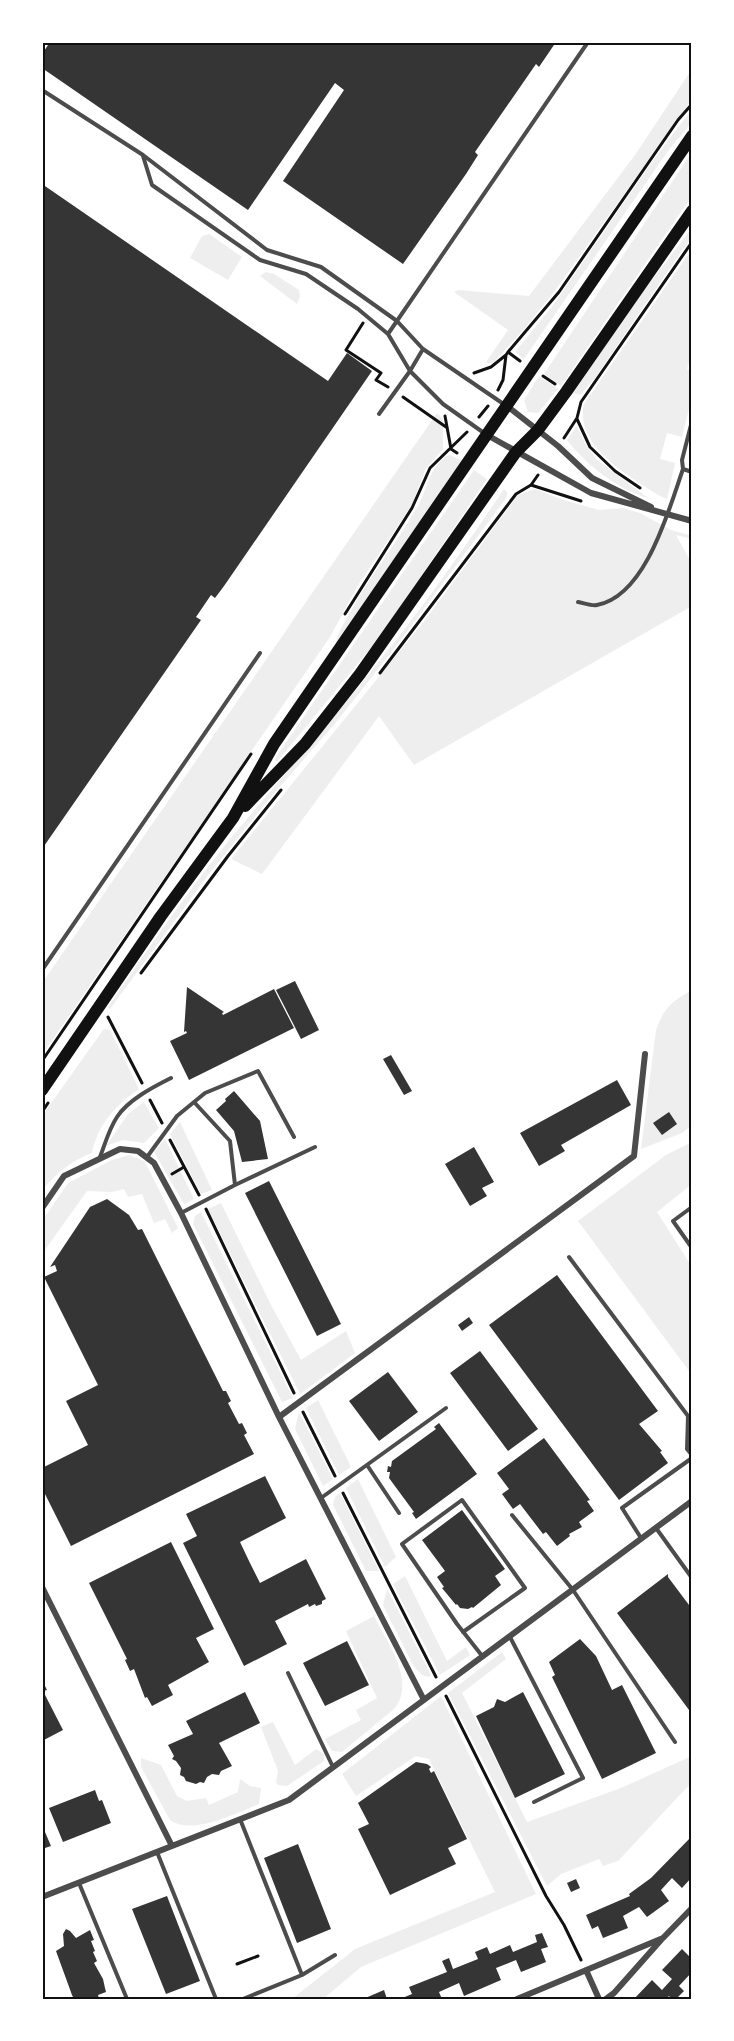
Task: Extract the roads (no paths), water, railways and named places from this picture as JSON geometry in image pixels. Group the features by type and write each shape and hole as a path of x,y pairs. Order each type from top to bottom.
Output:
{"main road":[{"path":"42,1090 161,916 233,818 274,744 692,136"},
{"path":"233,818 305,744 360,674 516,452 538,430 692,211"}],"street":[{"path":"507,406 558,446 592,478 665,513"},
{"path":"487,435 591,493 692,521"},
{"path":"279,1417 634,1156 645,1054"},
{"path":"42,1208 64,1176 100,1157 120,1149 138,1151 154,1163 181,1213 279,1417 424,1700"},
{"path":"42,1897 289,1800 692,1501"},
{"path":"42,1587 172,1846"},
{"path":"606,1999 692,1908"},
{"path":"517,1999 663,1938"},
{"path":"586,1970 598,1999"}],"lane":[{"path":"388,334 588,42"},
{"path":"42,90 143,156 267,250 321,267 397,321 423,349 507,406"},
{"path":"143,156 152,184 260,260 306,274 388,334 410,371 443,404 487,435"},
{"path":"379,414 423,349"},
{"path":"578,602 597,605 614,597 643,569 663,530 665,513 683,469 682,460 692,421"},
{"path":"683,469 692,472"},
{"path":"42,970 260,653"},
{"path":"147,1157 177,1116 205,1092 258,1071 294,1137"},
{"path":"100,1157 118,1115 146,1091 171,1078"},
{"path":"194,1102 230,1141 235,1185"},
{"path":"181,1213 315,1148"},
{"path":"692,1207 673,1221 692,1248"},
{"path":"569,1257 688,1416 687,1449 692,1456 622,1508 642,1539"},
{"path":"321,1498 446,1408"},
{"path":"367,1465 399,1513"},
{"path":"463,1632 525,1588 462,1500 402,1544 463,1632 483,1657"},
{"path":"512,1515 573,1590 675,1742"},
{"path":"656,1528 692,1578"},
{"path":"510,1637 583,1778 534,1802"},
{"path":"288,1673 333,1767"},
{"path":"240,1819 302,1975"},
{"path":"157,1852 216,1999"},
{"path":"79,1883 128,1999"},
{"path":"243,1999 302,1975 335,1955"}]}
